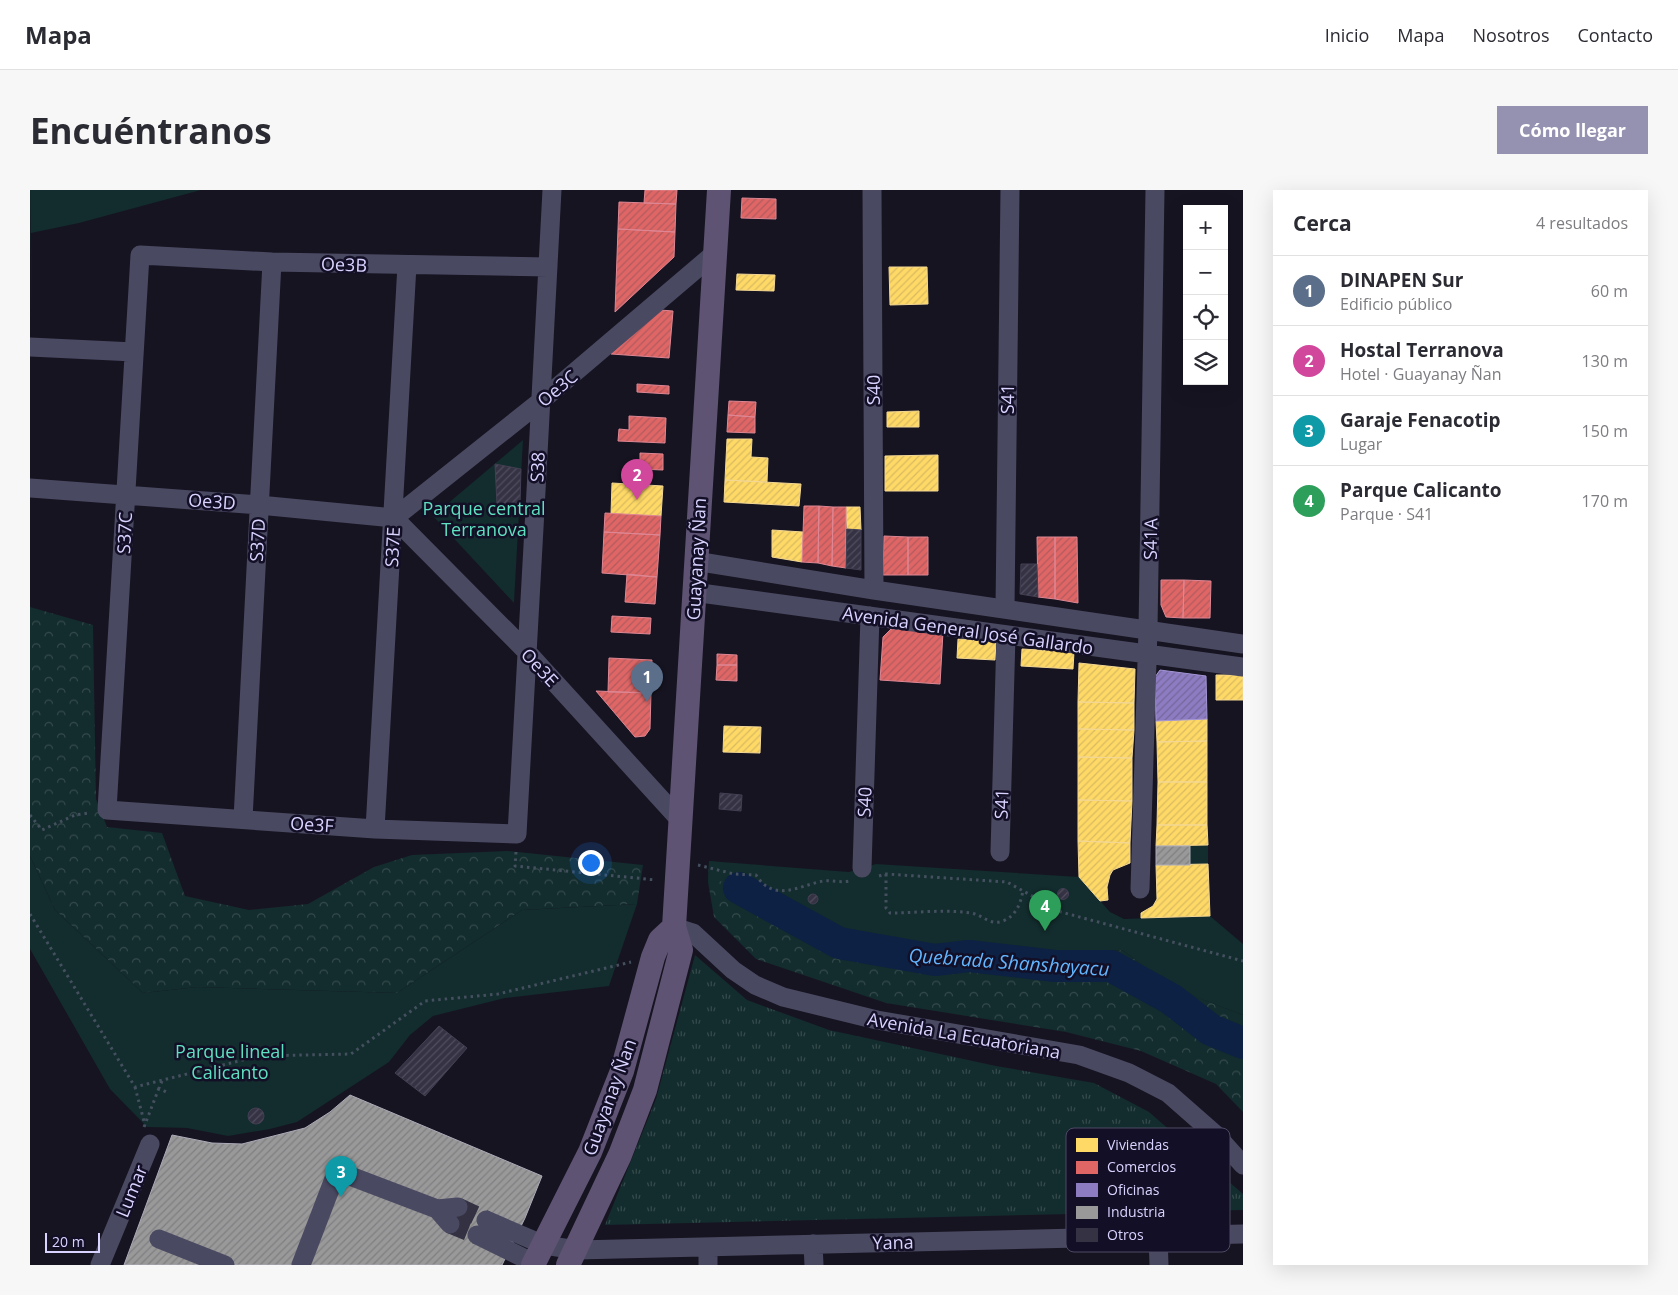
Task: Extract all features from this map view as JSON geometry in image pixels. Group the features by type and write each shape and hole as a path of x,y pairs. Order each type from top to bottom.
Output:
{"main road":[{"name":"Guayanay Ñan","path":"573,1257 620,1155 645,1090 681,950 674,927 718,190"},
{"name":"Guayanay Ñan","path":"537,1258 590,1152 622,1071 653,957 660,940 674,927"}],"street":[{"name":"S38","path":"517,834 552,190"},
{"name":"S40","path":"872,190 874,590"},
{"name":"S41","path":"1005,608 1010,190"},
{"name":"S41A","path":"1140,889 1148,629 1156,190"},
{"name":"Oe3C","path":"394,518 541,402 715,253"},
{"name":"Oe3B","path":"140,256 272,262 548,267"},
{"name":"S37C","path":"107,810 140,256"},
{"name":"S37D","path":"243,819 272,262"},
{"name":"S37E","path":"375,829 408,265"},
{"path":"30,347 134,352"},
{"name":"Oe3D","path":"30,488 259,504 394,518"},
{"name":"Oe3E","path":"394,518 527,652 681,821"},
{"name":"Avenida General José Gallardo","path":"695,561 874,590 1243,644"},
{"name":"Avenida General José Gallardo","path":"694,592 1243,667"},
{"name":"S40","path":"862,875 870,616"},
{"name":"S41","path":"1000,852 1006,635"},
{"name":"Oe3F","path":"107,810 375,829 517,834"},
{"name":"Avenida La Ecuatoriana","path":"674,927 693,932 733,970 755,985 783,996 877,1020 1079,1056 1129,1073 1168,1093 1208,1128"},
{"name":"Lumar","path":"100,1265 150,1144"},
{"name":"Avenida La Ecuatoriana","path":"1230,1150 1243,1165"},
{"path":"301,1265 337,1171 437,1209 458,1207"},
{"path":"437,1209 450,1224"},
{"name":"Yana","path":"481,1228 537,1258 708,1256 814,1244 1066,1238"},
{"name":"Yana","path":"1230,1234 1243,1234"},
{"path":"159,1239 225,1265"},
{"path":"814,1244 814,1265"},
{"path":"1159,1252 1159,1265"}],"path":[{"path":"30,815 42,830 75,815 107,810"},
{"path":"517,834 515,866 756,875 768,888 784,892 822,881 862,875 886,874 1007,882 1050,907 1075,916 1105,922 1243,961"},
{"path":"886,874 886,908 890,913 967,913 991,922 1000,922 1010,917 1016,910 1021,903 1023,890"},
{"path":"30,914 135,1087 145,1125"},
{"path":"135,1087 178,1078 259,1056 351,1054 425,1001 498,994 653,957"},
{"path":"150,1144 140,1141 162,1081"},
{"path":"159,1088 166,1092"}],"green space":[{"path":"30,190 201,190 79,223 31,233 32,337"},
{"name":"Parque central Terranova","path":"523,440 514,603 433,516"},
{"path":"30,607 93,625 96,799 107,827 162,833 185,896 249,910 308,904 374,867 412,855 507,851 643,865 637,904 522,910 397,993 197,987 143,993 55,910 30,856"},
{"path":"1208,845 1208,864 1190,865 1190,846"},
{"name":"Parque lineal Calicanto","path":"30,856 55,910 143,993 197,987 397,993 522,910 637,904 609,986 505,998 433,1016 410,1035 389,1062 297,1122 228,1136 187,1128 147,1127 110,1089 30,949"},
{"path":"709,861 756,867 934,949 972,946 1057,956 1122,950 1176,989 1243,1015 1243,1112 1216,1084 1141,1051 1066,1032 886,1003 756,959 714,917 708,882"},
{"path":"709,861 849,872 876,864 1079,877 1110,912 1124,919 1210,916 1243,944 1243,1015 1175,989 1122,950 1057,956 972,946 934,949 844,936 742,880 708,882"},
{"path":"695,955 747,1000 829,1030 996,1066 1094,1083 1149,1112 1167,1128 1066,1128 1066,1214 605,1225 656,1099"},
{"path":"1230,1183 1243,1194 1243,1210 1230,1210"}],"building: Viviendas":[{"path":"889,267 927,267 928,304 890,305"},
{"path":"737,274 775,275 774,291 736,290"},
{"path":"919,411 919,427 887,427 887,412"},
{"path":"727,439 752,439 751,457 768,458 767,482 725,480"},
{"path":"938,455 938,491 885,491 885,456"},
{"path":"725,480 801,484 799,506 724,502"},
{"path":"612,483 663,486 661,516 611,514"},
{"path":"846,507 860,507 861,530 847,529"},
{"path":"772,530 803,532 802,562 772,557"},
{"path":"958,639 996,641 995,660 957,658"},
{"path":"1022,649 1074,652 1073,669 1021,666"},
{"path":"1079,663 1135,669 1134,703 1078,702"},
{"path":"1216,675 1243,675 1243,700 1216,700"},
{"path":"1078,702 1134,703 1134,730 1078,729"},
{"path":"1207,719 1207,741 1157,742 1156,721"},
{"path":"724,726 761,727 760,753 723,752"},
{"path":"1078,729 1134,730 1132,758 1078,757"},
{"path":"1207,741 1207,782 1158,782 1157,742"},
{"path":"1078,757 1132,758 1132,801 1078,800"},
{"path":"1158,782 1207,782 1207,825 1157,825"},
{"path":"1078,800 1132,801 1130,843 1078,841"},
{"path":"1157,825 1207,825 1208,845 1156,846"},
{"path":"1078,841 1130,843 1130,863 1113,870 1110,875 1107,887 1108,900 1100,901 1079,877"},
{"path":"1208,864 1210,916 1141,918 1141,913 1153,906 1157,899 1156,865"}],"building: Comercios":[{"path":"645,190 677,190 676,204 644,203"},
{"path":"742,198 776,199 776,219 741,218"},
{"path":"619,202 676,204 675,232 618,229"},
{"path":"618,229 675,232 674,257 615,312"},
{"path":"660,310 673,311 669,358 611,354"},
{"path":"637,384 669,386 669,394 637,392"},
{"path":"729,401 756,402 755,417 728,415"},
{"path":"728,415 755,417 755,433 727,432"},
{"path":"629,416 666,418 665,443 618,441 619,429 629,430"},
{"path":"640,453 663,454 663,470 640,469"},
{"path":"804,506 819,506 818,563 802,562"},
{"path":"819,506 833,507 832,566 818,563"},
{"path":"833,507 846,507 846,568 832,566"},
{"path":"605,513 661,516 660,535 604,532"},
{"path":"604,532 660,535 657,577 602,573"},
{"path":"884,536 908,537 908,575 883,575"},
{"path":"908,537 928,537 928,575 908,575"},
{"path":"1037,537 1055,537 1055,599 1038,597"},
{"path":"1055,537 1077,537 1078,603 1055,599"},
{"path":"627,574 657,577 655,604 625,602"},
{"path":"1161,580 1184,580 1183,618 1166,617 1161,605"},
{"path":"1184,580 1211,581 1210,618 1183,618"},
{"path":"612,616 651,618 650,634 611,632"},
{"path":"891,629 943,632 940,684 880,680 883,637"},
{"path":"717,654 737,655 737,665 717,665"},
{"path":"609,658 652,660 651,693 608,692"},
{"path":"717,665 737,665 737,681 716,680"},
{"path":"596,691 651,693 650,729 645,736 635,737"}],"building: Oficinas":[{"path":"1160,670 1206,676 1207,719 1156,721 1155,677"}],"building: Industria":[{"path":"1156,846 1190,846 1190,865 1156,865"},
{"path":"350,1095 542,1176 525,1218 502,1265 124,1265 172,1135 212,1143 242,1144 305,1128 330,1112"}],"building: Otros":[{"path":"495,464 521,469 520,504 497,505"},
{"path":"847,529 861,530 861,570 846,568"},
{"path":"1021,564 1037,564 1038,597 1020,594"},
{"path":"720,793 742,795 741,811 719,809"},
{"path":"1061,889 1065,889 1068,894 1067,898 1061,899 1058,896 1058,892"},
{"path":"811,894 815,894 818,899 817,903 811,904 808,901 808,897"},
{"path":"439,1026 467,1048 425,1096 395,1073"},
{"path":"256,1108 264,1116 256,1124 248,1116"}],"waterway":[{"name":"Quebrada Shanshayacu","path":"739,888 839,943 935,960 969,956 1055,966 1111,966 1171,999 1211,1030 1243,1043"}],"tunnel":[{"path":"458,1207 486,1220"},
{"path":"450,1224 477,1235"}],"place":[{"name":"Hostal Terranova","path":"637,500"},
{"name":"DINAPEN Sur","path":"647,702"},
{"name":"Parque Calicanto","path":"1045,931"},
{"name":"Garaje Fenacotip","path":"341,1197"}]}
